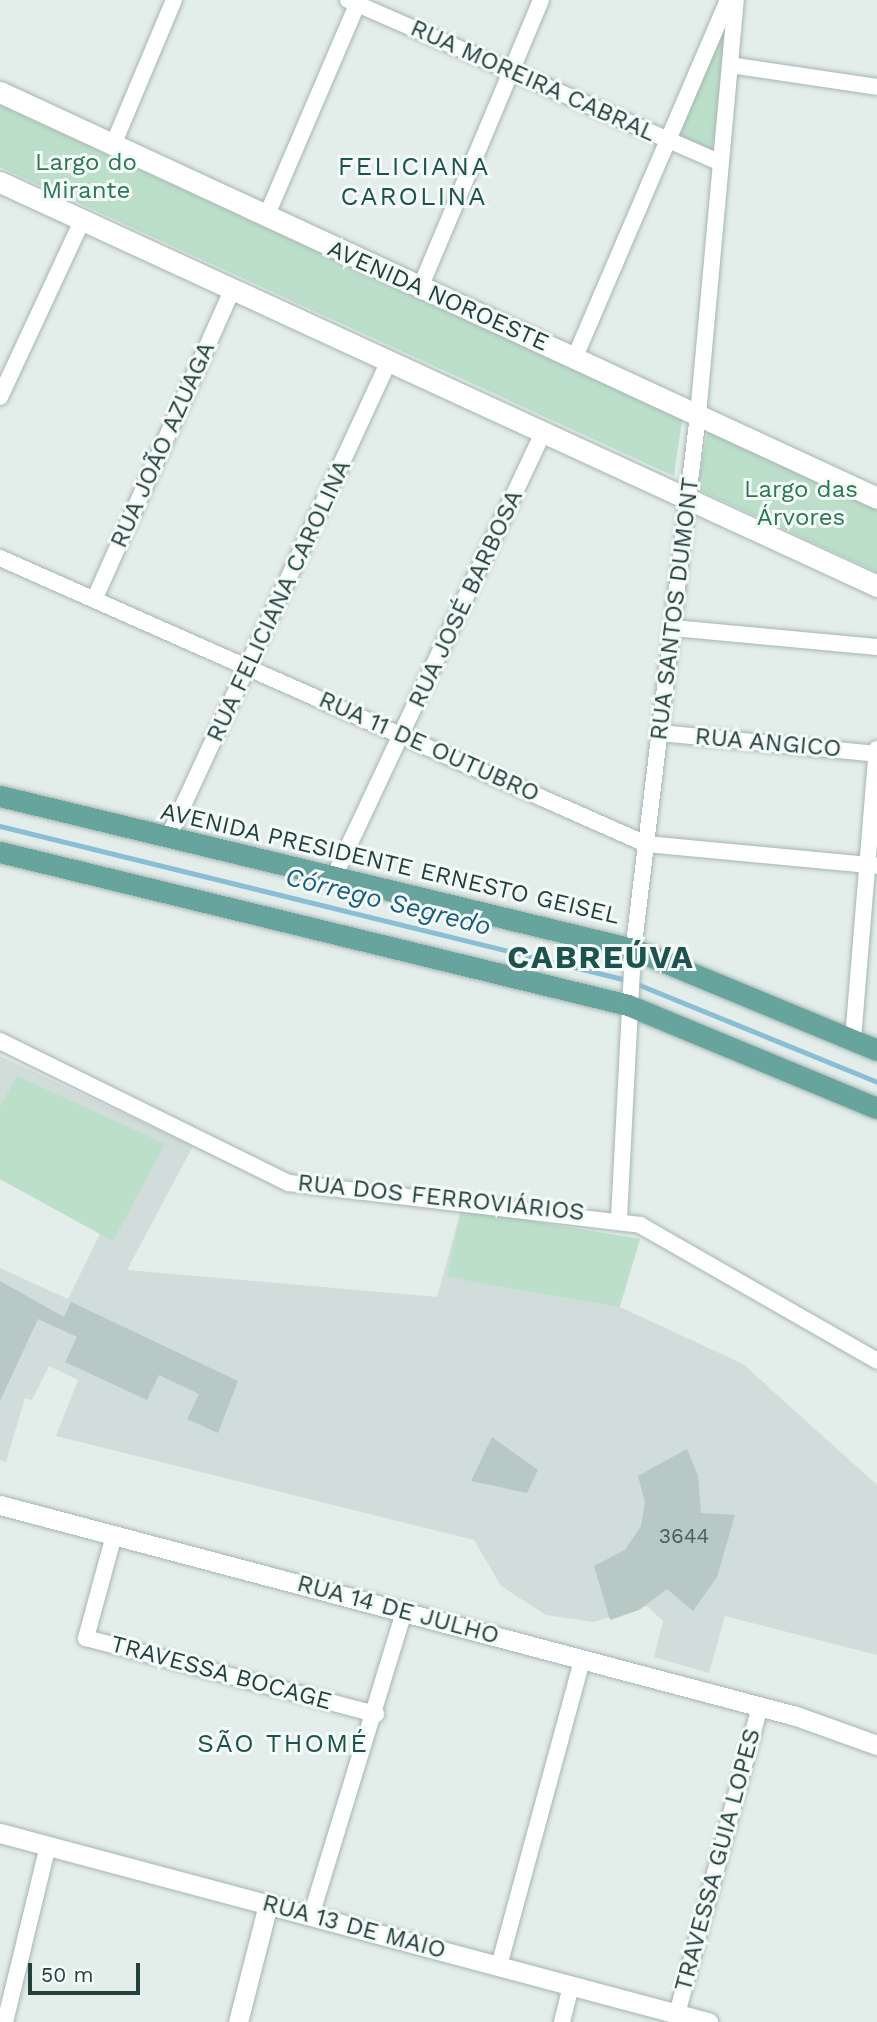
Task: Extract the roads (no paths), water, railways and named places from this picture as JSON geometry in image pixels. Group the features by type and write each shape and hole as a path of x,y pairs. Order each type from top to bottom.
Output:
{"main road":[{"name":"AVENIDA NOROESTE","path":"0,92 877,498"},
{"path":"0,182 81,223 688,497 877,586"},
{"name":"AVENIDA PRESIDENTE ERNESTO GEISEL","path":"0,796 633,951 877,1050"},
{"path":"0,852 629,1002 877,1108"}],"street":[{"path":"113,145 174,0"},
{"path":"420,288 541,0"},
{"path":"575,357 728,0"},
{"name":"RUA SANTOS DUMONT","path":"619,1218 633,951 698,415 719,162 736,0"},
{"path":"266,217 354,1"},
{"name":"RUA MOREIRA CABRAL","path":"354,1 719,162"},
{"path":"730,65 877,87"},
{"path":"0,397 81,223"},
{"name":"RUA JOÃO AZUAGA","path":"95,598 231,292"},
{"name":"RUA FELICIANA CAROLINA","path":"168,838 249,670 388,363"},
{"name":"RUA JOSÉ BARBOSA","path":"333,879 404,734 543,432"},
{"name":"RUA 11 DE OUTUBRO","path":"0,558 95,598 249,670 404,734 646,844 874,866"},
{"path":"673,628 877,647"},
{"name":"RUA ANGICO","path":"660,733 877,752"},
{"path":"853,1039 874,866 877,752"},
{"name":"RUA DOS FERROVIÁRIOS","path":"0,1041 289,1183 619,1218 877,1361"},
{"name":"RUA 14 DE JULHO","path":"0,1505 877,1736"},
{"name":"TRAVESSA BOCAGE","path":"114,1535 86,1637 376,1714"},
{"path":"312,1916 376,1714 404,1612"},
{"path":"499,1966 582,1660"},
{"name":"TRAVESSA GUIA LOPES","path":"677,2014 760,1707"},
{"name":"RUA 14 DE JULHO","path":"796,1716 877,1745"},
{"name":"RUA 13 DE MAIO","path":"0,1833 701,2021"},
{"path":"5,2022 48,1846"},
{"path":"239,2022 268,1904"},
{"path":"562,2022 571,1986"}],"waterway":[{"name":"Córrego Segredo","path":"0,826 627,980"},
{"name":"Córrego Segredo","path":"635,983 877,1082"}],"district":[{"name":"FELICIANA CAROLINA","path":"414,182"},
{"name":"CABREÚVA","path":"601,957"},
{"name":"SÃO THOMÉ","path":"283,1744"}],"park label":[{"name":"Largo do Mirante","path":"86,177"},
{"name":"Largo das Árvores","path":"801,504"}]}
